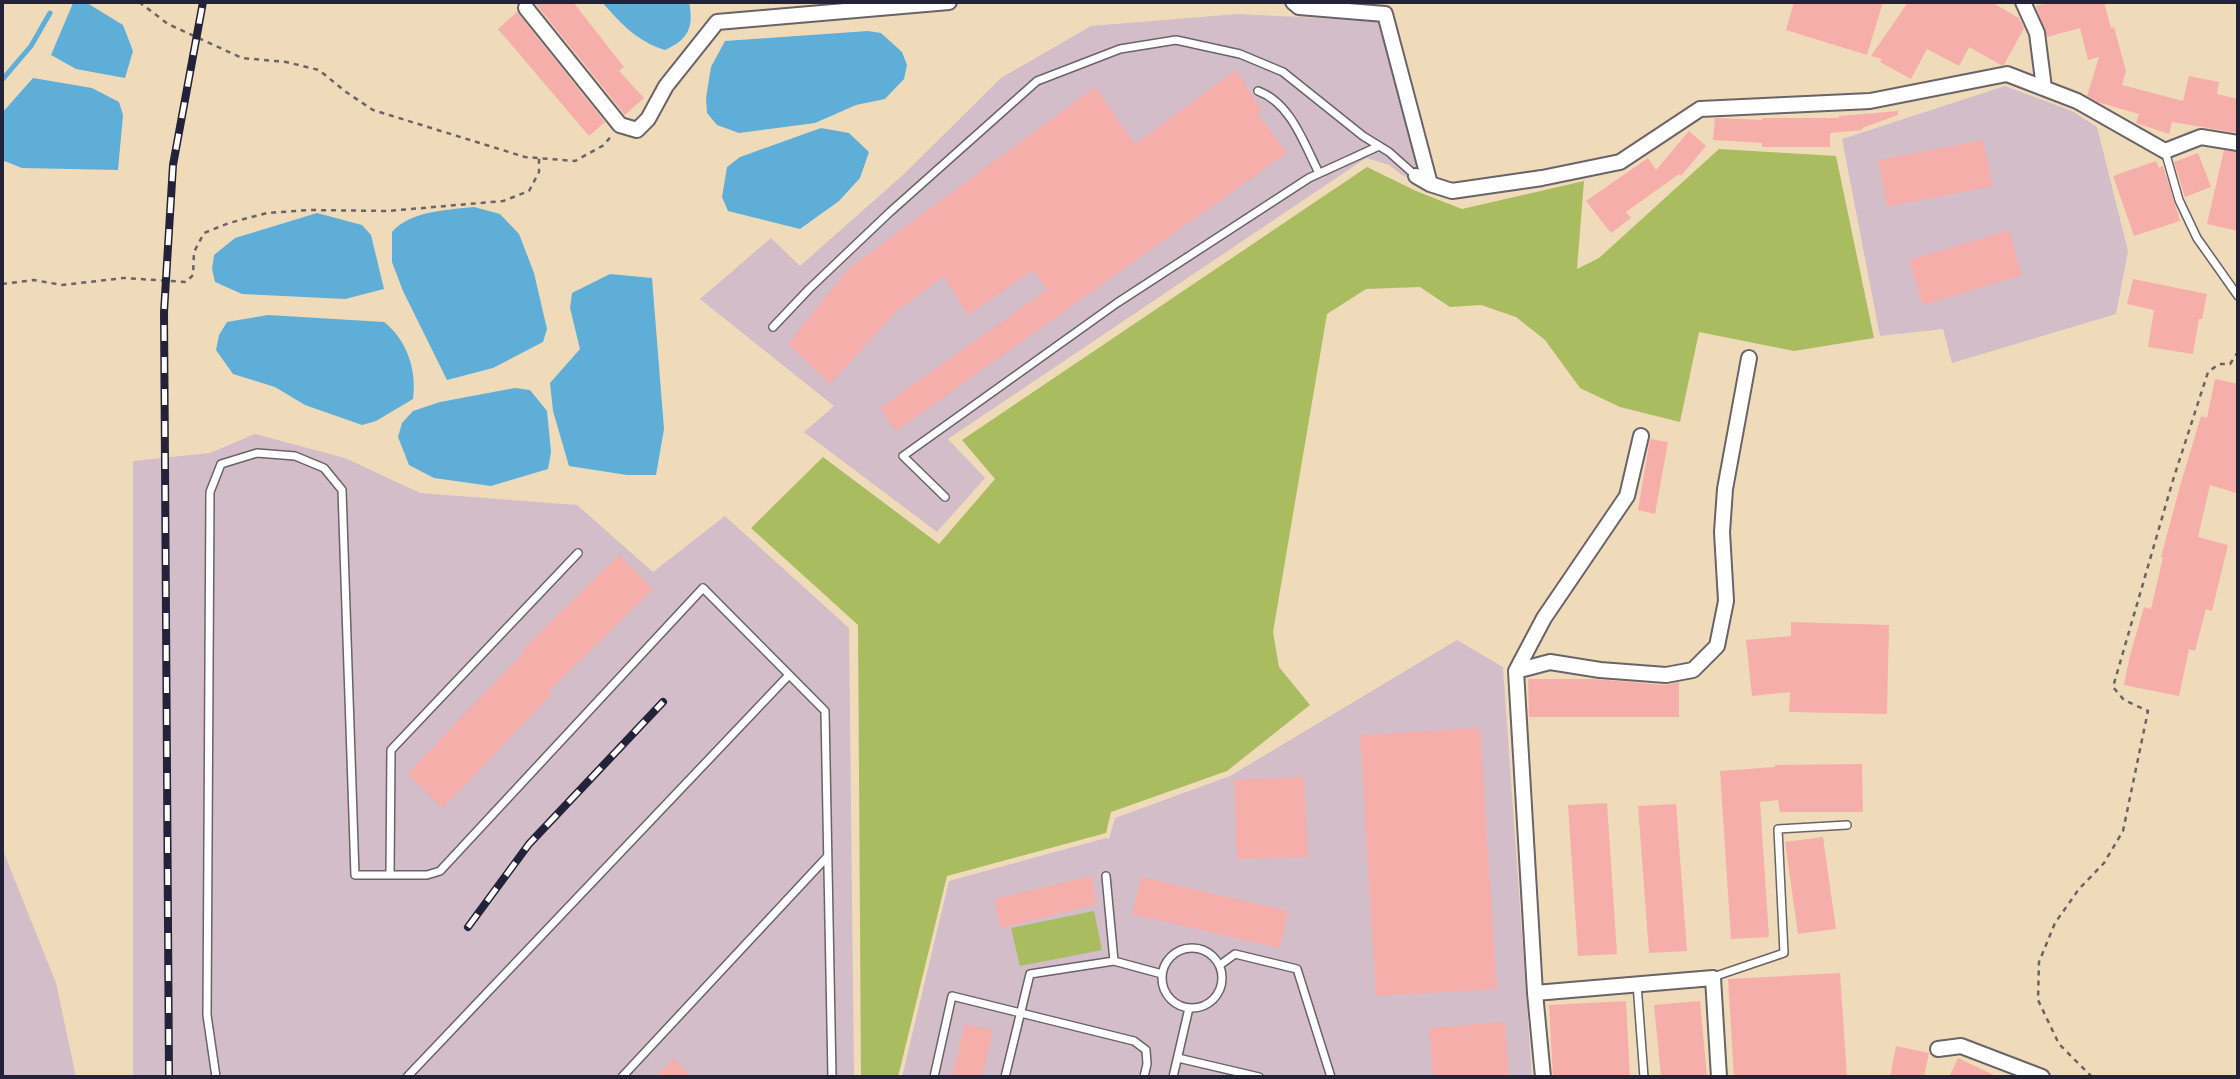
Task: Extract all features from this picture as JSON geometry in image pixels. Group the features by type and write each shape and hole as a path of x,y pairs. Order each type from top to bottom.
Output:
{"street":[{"path":"526,8 620,125 637,130 648,119 666,86 718,22 949,2"},
{"path":"1293,2 1299,7 1385,14 1430,184"},
{"path":"2023,2 2037,33 2043,88"},
{"path":"1416,176 1452,191 1542,178 1620,162 1700,108 1870,101 2007,74 2077,102 2165,151 2201,137 2238,143"},
{"path":"1516,671 1550,663 1666,676 1693,670 1717,646 1726,601 1722,533 1725,489 1749,358"},
{"path":"1543,1077 1535,993 1516,671 1544,618 1627,496 1641,436"},
{"path":"1535,993 1713,978 1719,1077"},
{"path":"1938,1049 1961,1046 2042,1077"}],"lane":[{"path":"773,327 808,289 890,212 1037,81 1120,49 1175,40 1240,54 1283,72 1363,136 1389,152 1416,176"},
{"path":"1258,92 1267,95 1284,109 1319,173"},
{"path":"945,497 902,456 1117,303 1309,178 1379,146"},
{"path":"2165,151 2179,200 2197,238 2238,296"},
{"path":"216,1077 207,1015 210,492 222,464 257,453 295,456 324,468 342,490 355,875 427,875 440,871 703,588 825,711 832,1077"},
{"path":"390,875 391,751 578,553"},
{"path":"407,1077 789,675"},
{"path":"1713,978 1784,953 1778,829 1847,825"},
{"path":"622,1077 828,857"},
{"path":"1105,876 1114,961"},
{"path":"1195,948 1210,953 1220,965 1223,981 1217,995 1205,1005 1189,1008 1174,1002 1165,990 1162,974 1168,960 1180,950 1195,948"},
{"path":"1220,965 1235,954 1297,970 1331,1077"},
{"path":"1005,1077 1030,974 1114,961 1162,974"},
{"path":"1637,984 1644,1077"},
{"path":"933,1077 953,996 1134,1041 1146,1050 1144,1077"},
{"path":"1173,1077 1189,1008"},
{"path":"1178,1058 1259,1077"}],"path":[{"path":"139,2 168,24 242,58 286,62 319,70 373,110 525,157 575,160 604,145 620,125"},
{"path":"2,284 34,280 62,285 124,278 186,282 193,275 194,252 204,233 229,223 267,213 310,210 388,211 503,201 529,191 539,172 540,157"},
{"path":"2092,1077 2059,1044 2038,1000 2039,962 2054,923 2079,889 2104,863 2123,831 2148,711 2124,700 2113,687 2172,480 2208,372 2219,364 2230,364 2238,352"}],"shaded area":[{"path":"1237,14 1383,21 1427,174 1405,177 1389,165 1366,158 948,439 985,478 937,532 804,432 834,406 700,299 771,238 800,266 904,174 1001,78 1091,26"},
{"path":"2005,86 2072,111 2097,127 2128,251 2116,314 1952,363 1943,329 1880,336 1842,139"},
{"path":"255,434 345,458 420,493 577,505 653,572 725,516 849,628 854,1077 133,1077 133,461 210,453"},
{"path":"1457,640 1503,667 1532,1077 902,1077 949,881 1109,839 1115,818 1230,776"},
{"path":"2,848 56,983 76,1077 2,1077"}],"green space":[{"path":"1719,149 1836,156 1874,338 1794,351 1699,332 1680,422 1620,407 1580,388 1545,340 1516,317 1481,305 1450,307 1420,287 1366,289 1327,314 1273,632 1279,667 1310,705 1227,771 1111,812 1106,833 947,876 898,1077 861,1077 858,625 751,528 823,457 939,544 995,479 962,440 1367,167 1416,191 1462,209 1584,181 1577,269 1599,258"},
{"path":"1094,911 1102,950 1020,966 1011,928"}],"water":[{"path":"602,2 689,2 690,25 680,41 665,50 655,47 630,31"},
{"path":"73,3 87,3 123,25 133,51 125,78 76,69 51,55"},
{"path":"868,31 881,33 902,52 907,65 904,79 885,99 856,105 815,123 739,133 717,125 707,113 706,98 711,67 725,41"},
{"path":"33,78 92,88 119,102 123,115 118,170 22,168 2,160 2,113"},
{"path":"821,128 849,133 869,152 860,178 839,201 800,229 728,211 722,197 727,167 740,157"},
{"path":"474,207 500,214 519,234 534,273 547,329 543,342 493,368 447,380 403,291 392,262 392,232 418,216"},
{"path":"317,213 362,225 371,235 384,289 345,299 242,294 215,282 212,269 214,255 235,238"},
{"path":"610,274 652,278 664,429 656,475 627,475 569,466 553,411 550,383 580,349 570,308 572,293"},
{"path":"268,315 384,322 399,338 409,356 413,399 376,421 362,425 305,405 275,387 233,374 216,350 219,335 227,322"},
{"path":"515,388 530,390 547,411 551,452 548,469 491,486 434,478 409,465 398,437 402,423 413,411 440,402"}],"building":[{"path":"573,2 624,67 619,71 644,98 625,115 535,3"},
{"path":"1794,2 1883,2 1867,55 1786,30"},
{"path":"1908,2 1991,2 2019,18 2024,28 2004,65 1969,47 1959,66 1927,49 1911,79 1880,62 1882,59 1871,56"},
{"path":"2052,2 2104,2 2126,71 2122,85 2183,101 2189,76 2219,82 2217,94 2238,99 2238,133 2172,122 2169,134 2136,123 2139,114 2097,102 2087,96 2099,57 2088,60 2080,28 2047,37 2036,6"},
{"path":"517,12 605,122 589,136 498,29"},
{"path":"1236,70 1262,111 1258,114 1287,153 896,431 880,408 1047,290 1033,270 968,315 944,276 896,312 830,384 788,344 848,269 1095,87 1135,144"},
{"path":"1898,111 1898,115 1862,128 1863,130 1830,133 1830,147 1762,147 1762,143 1713,140 1715,118 1839,118"},
{"path":"1689,131 1706,146 1681,176 1679,174 1626,212 1631,218 1611,233 1586,201 1648,158 1656,170"},
{"path":"1983,140 1993,186 1887,207 1878,160"},
{"path":"2224,150 2238,152 2238,231 2207,224"},
{"path":"2198,153 2211,187 2185,197 2174,162"},
{"path":"2156,161 2159,168 2163,166 2180,221 2134,236 2113,176"},
{"path":"2009,230 2022,275 1923,305 1909,260"},
{"path":"2133,279 2207,294 2202,319 2199,319 2193,354 2148,347 2154,310 2127,304"},
{"path":"2215,379 2238,384 2238,483 2236,493 2210,485 2198,537 2228,545 2212,611 2206,609 2195,651 2189,649 2179,696 2124,685 2144,607 2151,609 2163,558 2161,557 2180,486 2201,416 2207,418"},
{"path":"1650,439 1668,442 1655,514 1638,510"},
{"path":"619,555 653,589 549,691 552,694 443,808 407,774 523,653 521,651"},
{"path":"1791,622 1889,625 1887,714 1789,712 1790,692 1752,696 1746,640 1791,636"},
{"path":"1528,679 1593,679 1665,685 1679,682 1679,717 1529,717"},
{"path":"1480,728 1497,989 1376,996 1360,735"},
{"path":"1862,764 1863,812 1780,812 1778,800 1760,802 1769,937 1731,939 1720,771 1775,765"},
{"path":"1304,777 1308,857 1237,859 1234,780"},
{"path":"1607,803 1617,954 1578,956 1568,805"},
{"path":"1676,804 1687,951 1649,953 1638,806"},
{"path":"1823,837 1836,929 1798,934 1785,842"},
{"path":"1091,876 1097,904 1001,928 994,899"},
{"path":"1141,877 1288,911 1280,948 1132,914"},
{"path":"1840,973 1847,1077 1734,1077 1728,979"},
{"path":"1626,1001 1630,1077 1553,1077 1549,1005"},
{"path":"1700,1001 1707,1077 1661,1077 1654,1005"},
{"path":"1505,1022 1509,1077 1433,1077 1429,1028"},
{"path":"965,1024 993,1030 982,1077 952,1077"},
{"path":"1896,1046 1929,1053 1924,1077 1890,1077"},
{"path":"1958,1058 1998,1077 1949,1077"},
{"path":"673,1059 692,1077 655,1077"}],"waterway":[{"path":"2,80 31,46 50,13"}],"railway":[{"path":"169,1077 164,312 173,165 203,2"},
{"path":"468,927 529,844 663,702"}]}
